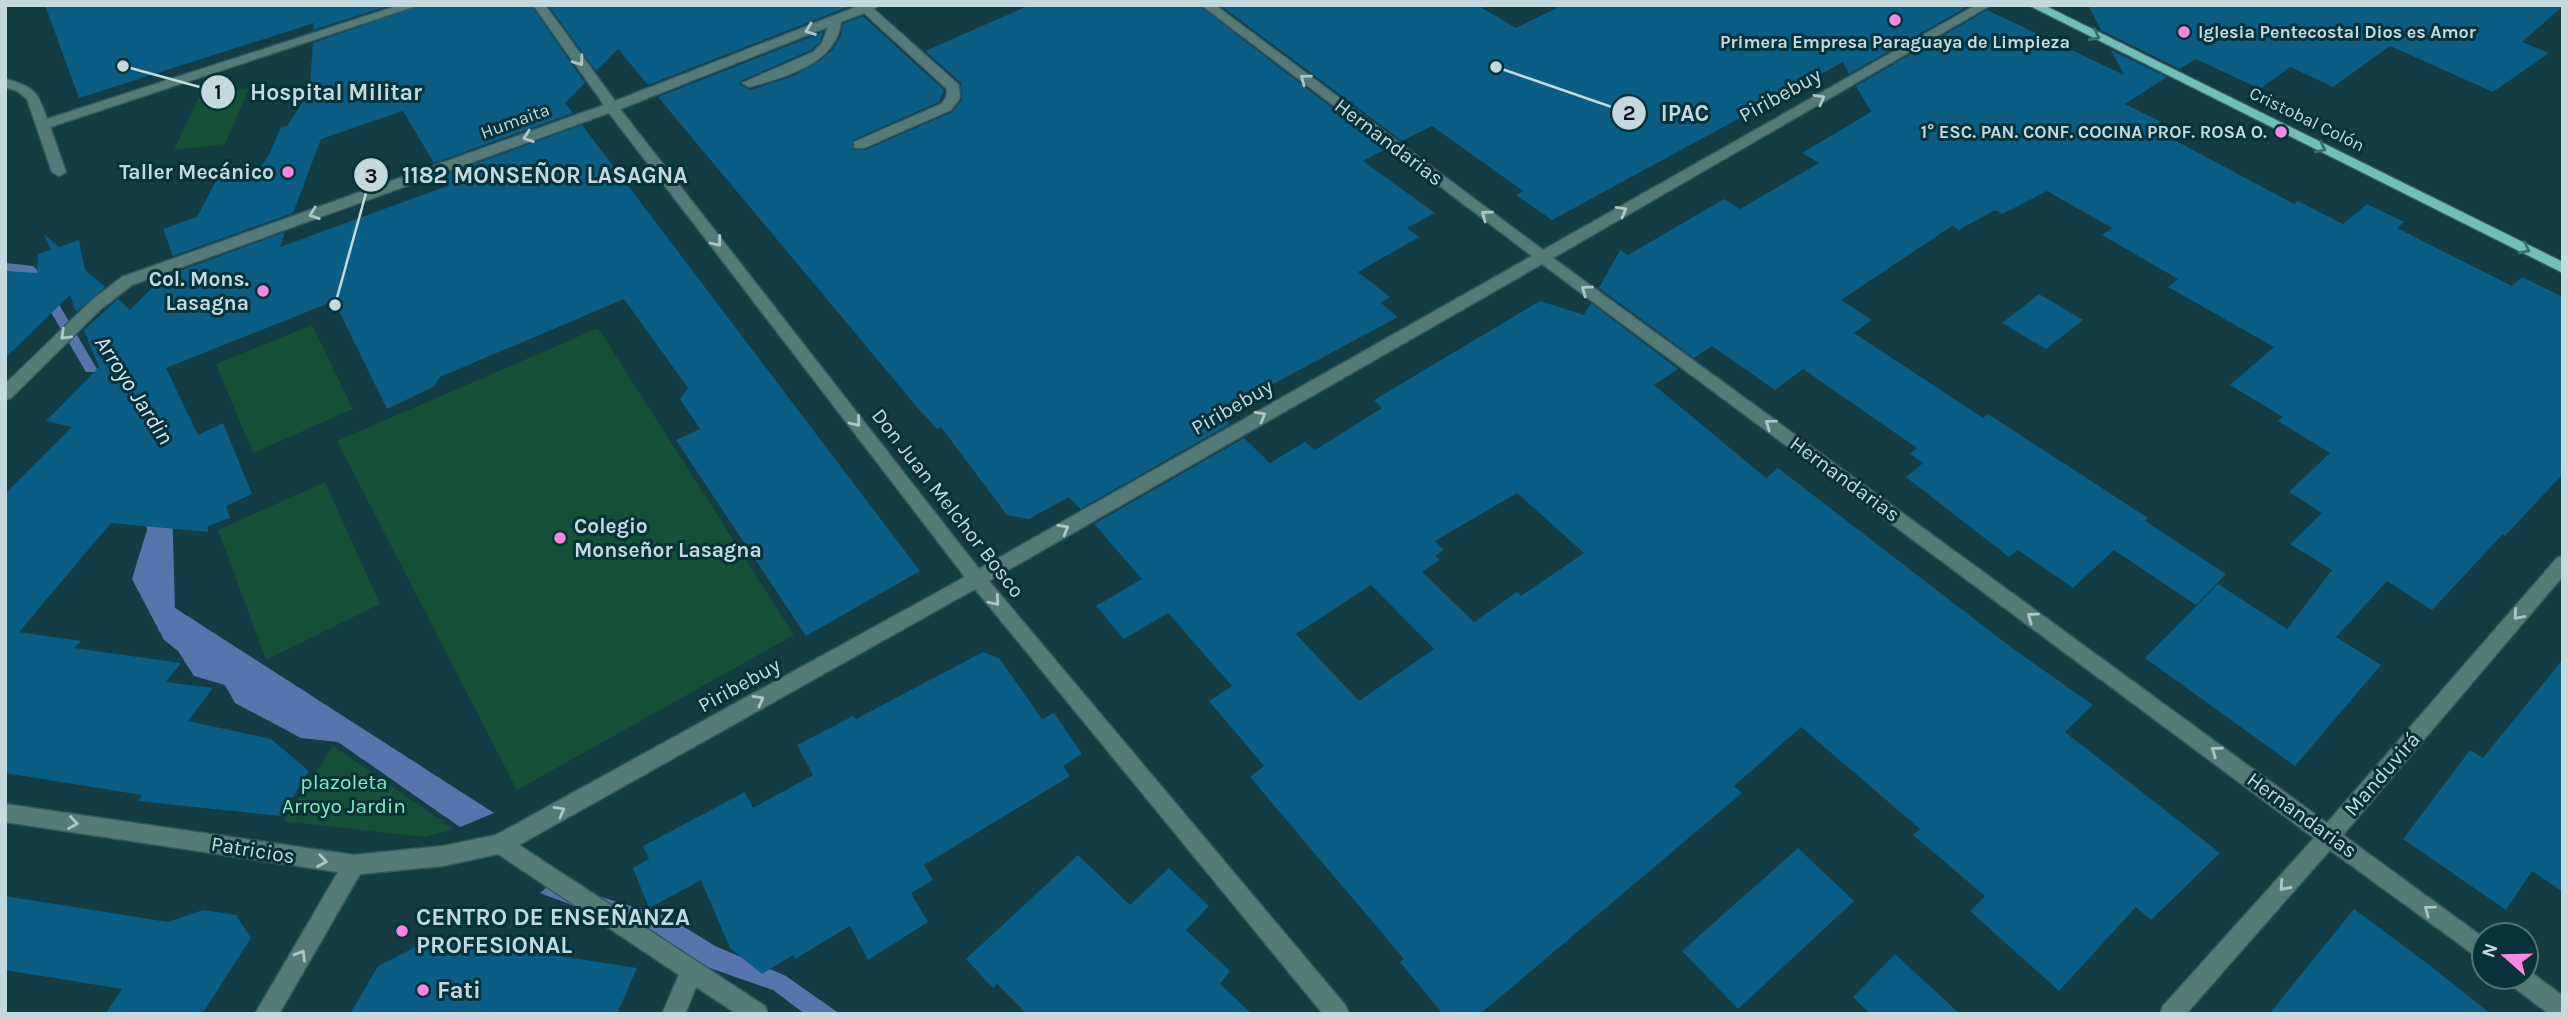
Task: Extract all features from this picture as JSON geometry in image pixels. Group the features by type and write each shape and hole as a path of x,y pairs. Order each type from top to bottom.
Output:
{"main road":[{"name":"Cristobal Colón","path":"2034,5 2563,268"}],"street":[{"path":"43,125 413,5"},
{"name":"Don Juan Melchor Bosco","path":"539,5 612,107 977,579 1338,1014"},
{"name":"Hernandarias","path":"1207,5 1541,257 2470,940"},
{"name":"Piribebuy","path":"500,844 977,579 1985,5"},
{"path":"859,145 946,107 953,98 954,88 869,7"},
{"name":"Humaita","path":"5,394 96,305 128,281 612,107 869,7"},
{"path":"749,83 820,52 831,43 836,33 835,20"},
{"path":"5,83 22,88 33,97 59,172"},
{"name":"Manduvirá","path":"2171,1014 2330,835 2563,563"},
{"name":"Patricios","path":"5,813 354,865 443,856 500,844"},
{"path":"500,844 757,1014"},
{"path":"266,1014 354,865"},
{"path":"673,1014 692,971"},
{"path":"2538,991 2563,1010"}],"green space":[{"path":"249,88 225,144 174,150 200,94"},
{"path":"312,325 353,409 253,453 216,364"},
{"name":"Colegio Monseñor Lasagna","path":"598,328 794,635 517,790 337,441"},
{"path":"325,482 380,604 266,660 218,530"},
{"name":"plazoleta Arroyo Jardin","path":"333,746 454,829 425,837 283,821"}],"water":[{"path":"84,350 131,422 172,504 175,608 494,813 460,827 338,742 301,738 235,703 225,685 194,676 178,651 164,640 132,579 147,530 134,451 95,372 86,368 79,356"},
{"path":"558,878 601,897 668,917 715,946 786,976 840,1014 805,1014 773,990 701,965 654,936 540,893"}],"building":[{"path":"45,5 391,5 313,30 314,23 79,98"},
{"path":"421,5 531,5 585,83 565,103 573,113 434,163 403,111 321,139 293,213 173,256 163,229 197,217 217,179 259,170 281,127 287,126 302,103 310,82 313,43"},
{"path":"548,5 853,5 648,85 618,49 596,71"},
{"path":"1030,5 1198,5 1386,149 1363,161 1435,213 1407,228 1419,237 1358,272 1390,297 1381,303 1398,317 1219,413 1230,424 1080,509 1069,497 1029,519 1007,515 941,427 937,429 916,406 658,97 823,32 820,42 811,50 739,84 750,90 793,76 821,60 832,50 840,38 843,24 863,16 944,90 939,102 853,140 852,150 865,150 952,112 962,100 961,83 925,51"},
{"path":"1220,5 1477,5 1516,28 1563,5 1970,5 1849,74 1843,62 1552,220 1516,195 1523,191 1432,126 1402,141"},
{"path":"2088,5 2563,6 2522,42 2549,53 2493,92 2390,46 2333,87 2290,67 2260,89 2196,59 2180,69 2101,30"},
{"path":"1987,10 2124,75 2111,50 2167,77 2125,104 2161,122 2152,128 2294,204 2298,201 2343,224 2367,204 2404,222 2397,228 2512,286 2522,277 2563,297 2563,474 2432,610 2387,581 2336,637 2381,665 2295,766 2145,658 2218,584 2287,629 2332,570 2290,544 2322,513 2289,492 2330,453 2278,421 2283,417 2230,385 2274,347 2168,287 2178,279 2102,235 2112,228 2047,191 2002,214 1995,210 1959,230 1952,226 1841,300 1872,320 1854,333 1983,418 1988,414 2148,518 2145,521 2226,574 2196,605 2114,550 2073,588 2018,550 2009,557 1906,477 1923,463 1910,454 1917,448 1803,369 1775,390 1712,346 1694,358 1599,288 1620,250 1628,255 1724,199 1740,209 1819,163 1802,153 1871,112 1856,86"},
{"path":"582,125 920,571 806,636 676,440 700,429 680,399 688,388 624,299 440,377 433,387 387,409 334,301 166,368 198,435 223,423 252,494 226,506 230,518 208,526 208,532 111,523 19,632 81,641 74,648 181,663 166,682 213,688 188,721 271,739 309,771 281,816 138,801 142,795 5,773 5,494 72,427 46,421 99,367 84,330 118,299 130,310 163,277 285,232 280,247 447,186 441,176"},
{"path":"44,234 59,247 79,240 85,270 105,287 76,312 70,295 5,358 5,271 37,273 38,254 51,250"},
{"path":"2039,294 2083,320 2046,349 2002,323"},
{"path":"1540,301 1584,315 1591,303 1678,369 1654,385 1766,478 1778,468 2012,648 2093,705 2065,732 2220,853 2151,920 2136,907 2059,991 1970,911 1985,896 1913,835 1920,829 1801,727 1734,786 1742,793 1480,1014 1443,1014 1400,962 1404,959 1250,777 1264,766 1209,701 1232,686 1168,613 1124,639 1096,606 1142,579 1094,524 1244,438 1270,463 1305,442 1315,450 1382,408 1374,400","holes":["1517,493 1584,553 1521,596 1517,592 1474,622 1422,572 1440,560 1435,556 1444,550 1435,541","1371,585 1434,649 1359,701 1296,634"]},
{"path":"983,652 999,658 1042,719 1054,713 1082,754 1063,766 1070,776 924,865 933,880 911,893 928,922 868,960 850,926 795,959 793,955 762,974 730,948 701,880 649,908 633,868 649,859 643,846 745,792 753,808 813,775 797,745 853,716 856,719"},
{"path":"2563,659 2563,892 2532,871 2506,910 2403,839 2470,750 2483,758"},
{"path":"1798,848 1854,901 1738,1009 1682,951"},
{"path":"1078,855 1130,905 1169,868 1209,906 1186,930 1230,971 1220,984 1252,1014 1027,1014 997,984 993,988 966,959"},
{"path":"5,896 168,922 203,910 236,915 251,938 202,1014 105,1014 122,989 5,970"},
{"path":"2354,909 2428,964 2491,1014 2269,1014"},
{"path":"431,939 637,968 617,1014 350,1014 378,966"},
{"path":"1895,954 1960,1014 1870,1014 1853,997"}],"waterway":[{"name":"Arroyo Jardin","path":"5,267 29,269 37,277 91,369"}],"place":[{"name":"Primera Empresa Paraguaya de Limpieza","path":"1895,20"},
{"name":"Iglesia Pentecostal Dios es Amor","path":"2184,32"},
{"name":"Hospital Militar","path":"123,66"},
{"name":"IPAC","path":"1496,67"},
{"name":"1° ESC. PAN. CONF. COCINA PROF. ROSA O.","path":"2281,132"},
{"name":"Taller Mecánico","path":"288,172"},
{"name":"Col. Mons. Lasagna","path":"263,291"},
{"name":"1182 MONSEÑOR LASAGNA","path":"335,305"},
{"name":"Colegio Monseñor Lasagna","path":"560,538"},
{"name":"CENTRO DE ENSEÑANZA PROFESIONAL","path":"402,931"},
{"name":"Fati","path":"423,990"}]}
